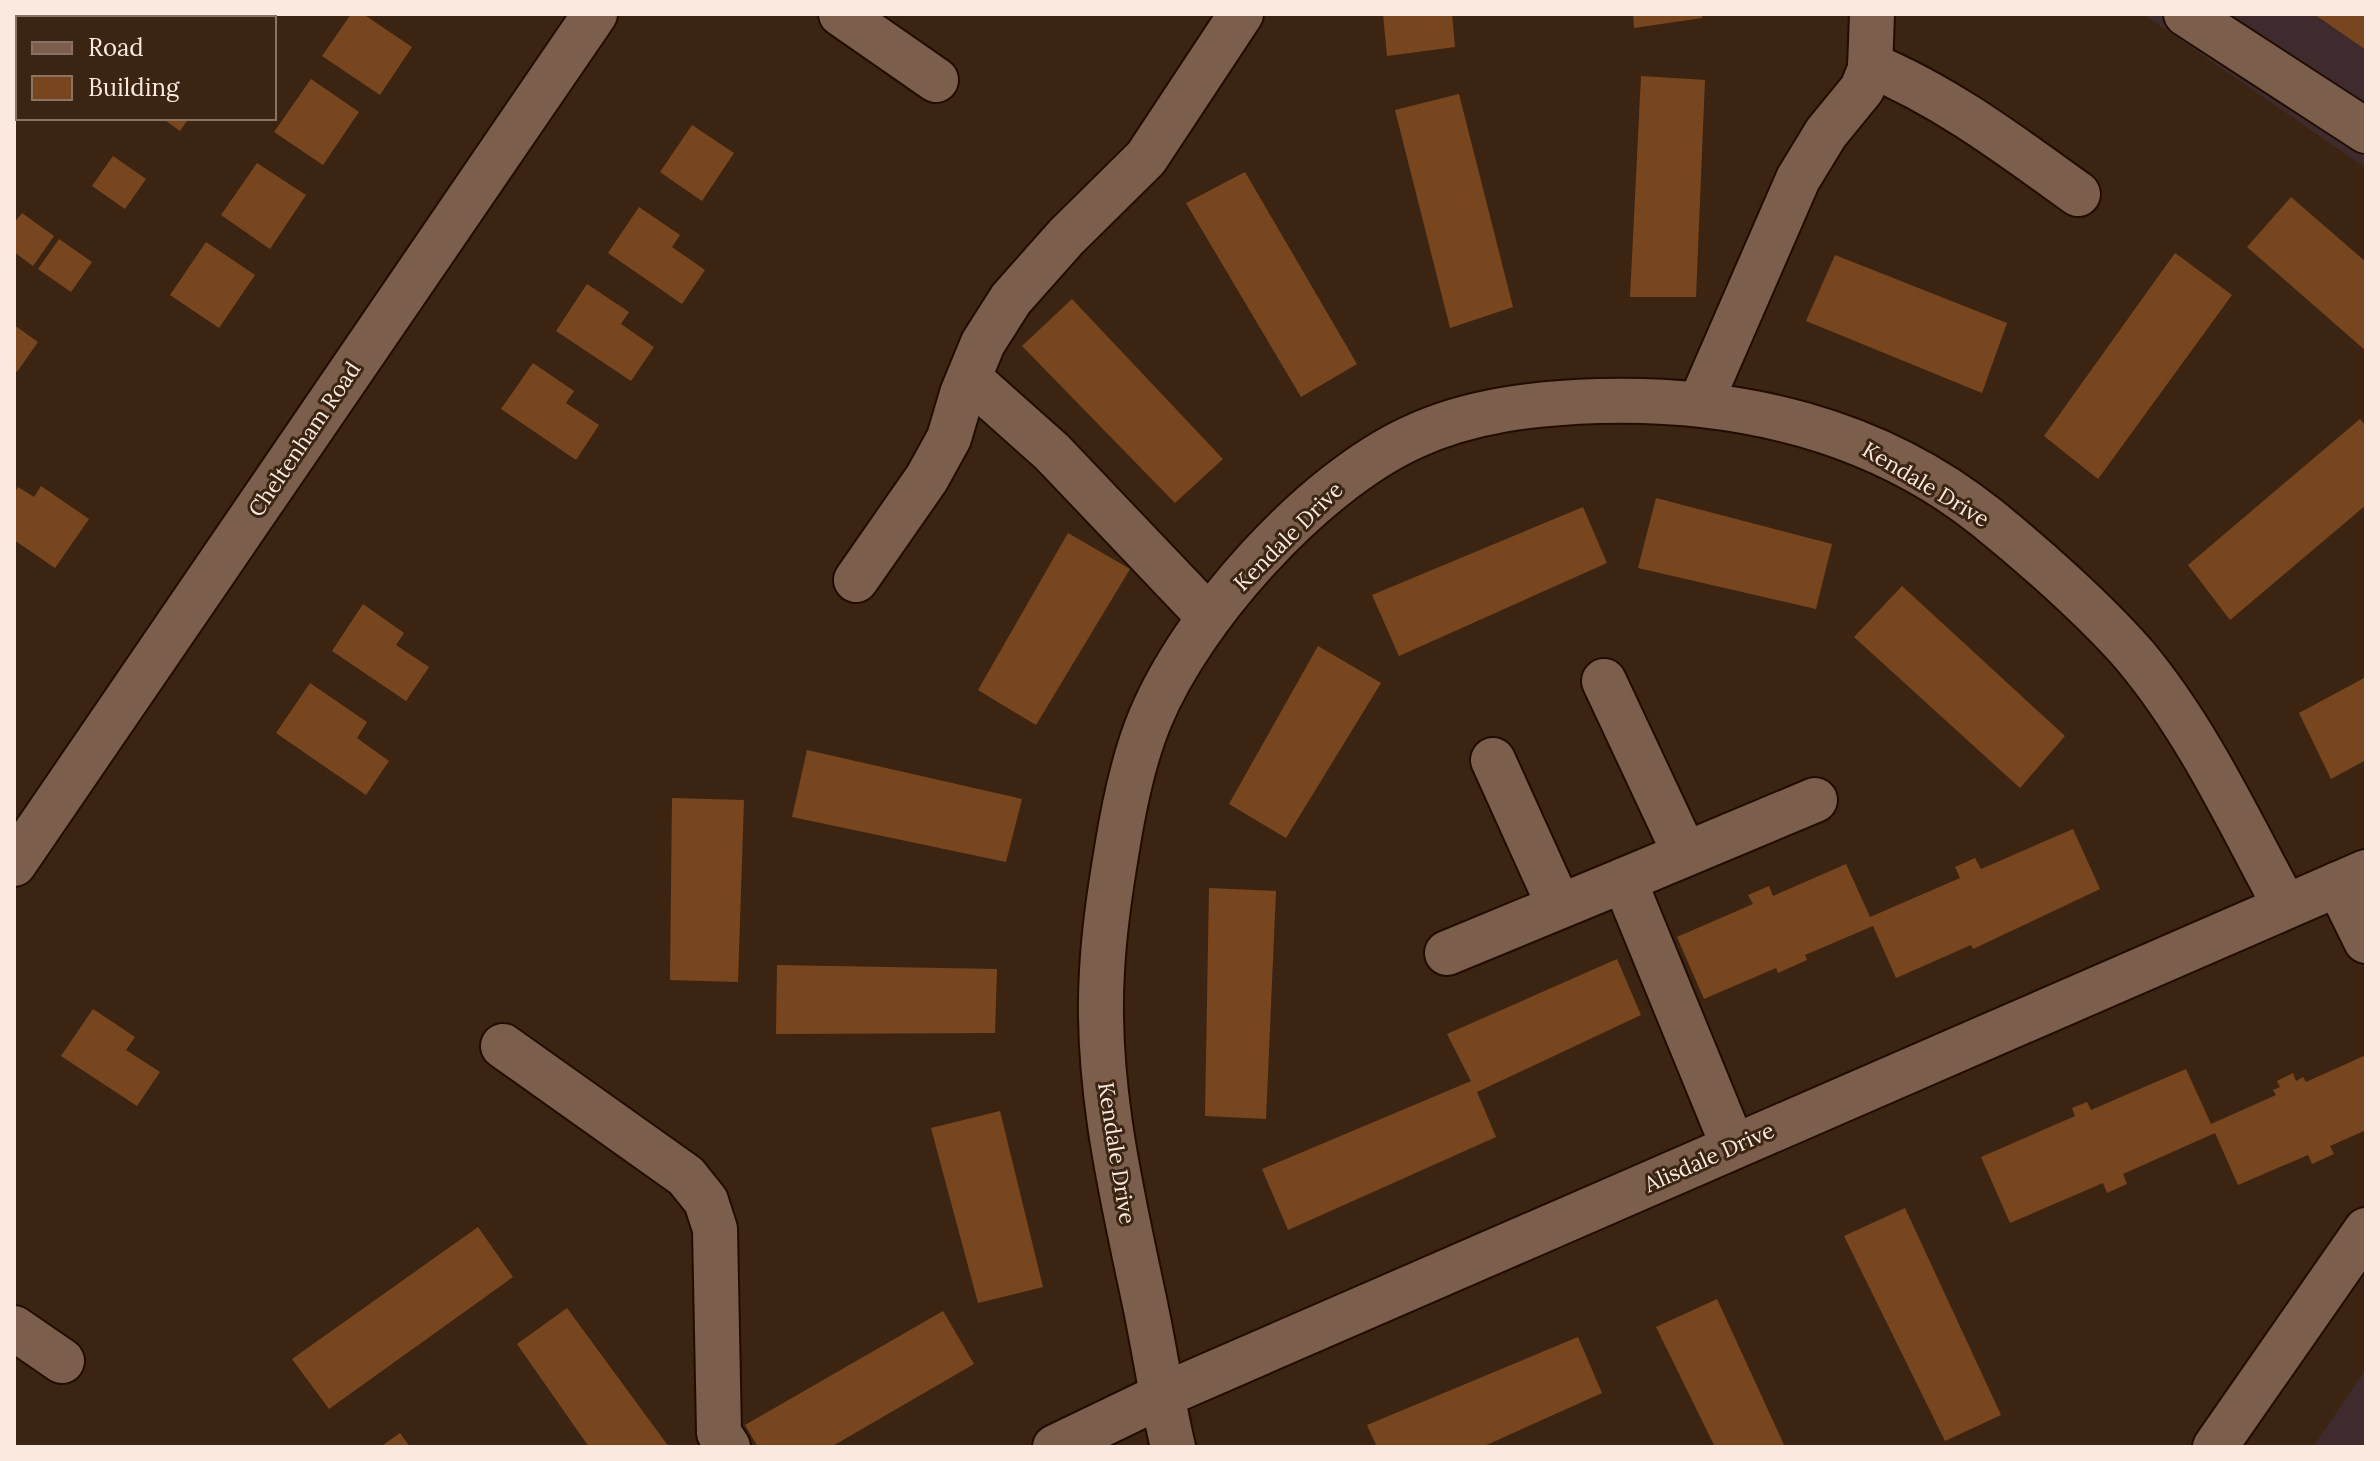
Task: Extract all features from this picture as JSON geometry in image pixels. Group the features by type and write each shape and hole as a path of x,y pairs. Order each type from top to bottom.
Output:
{"street":[{"name":"Cheltenham Road","path":"14,864 595,14"},
{"path":"841,14 936,80"},
{"path":"856,580 927,478 949,438 983,343 1011,299 1146,158 1241,14"},
{"path":"1700,404 1798,179 1826,133 1862,89 1870,65 1872,14"},
{"path":"2186,14 2366,131"},
{"path":"1870,65 1916,84 1963,112 2078,194"},
{"path":"969,378 1052,452 1209,617"},
{"name":"Kendale Drive","path":"1173,1447 1118,1181 1104,1081 1101,975 1109,901 1132,774 1148,721 1171,673 1209,617 1274,544 1314,506 1354,472 1410,438 1468,416 1562,403 1650,400 1700,404 1792,419 1852,440 1912,470 1984,516 2134,656 2199,748 2285,906"},
{"path":"1604,681 1685,854"},
{"path":"1493,760 1559,906"},
{"path":"1447,953 1815,800"},
{"path":"2352,878 2366,941"},
{"name":"Alisdale Drive","path":"1055,1447 1161,1396 2352,878"},
{"path":"1624,880 1733,1146"},
{"path":"503,1046 686,1176 706,1201 715,1229 719,1433 728,1447"},
{"path":"2215,1447 2366,1230"},
{"path":"14,1328 62,1361"}],"shaded area":[{"path":"2143,14 2366,14 2366,168"},
{"path":"2366,1369 2366,1447 2313,1447"}],"building":[{"path":"233,14 236,16 208,16"},
{"path":"351,14 363,14 412,47 380,95 322,56"},
{"path":"1383,14 1452,14 1455,47 1387,56"},
{"path":"1633,14 1702,14 1702,18 1634,28"},
{"path":"2314,14 2366,14 2366,50"},
{"path":"16,41 16,80 14,79"},
{"path":"1641,76 1705,80 1696,297 1630,297"},
{"path":"311,79 359,112 323,165 274,132"},
{"path":"1459,94 1513,307 1450,328 1395,110"},
{"path":"165,120 188,120 180,131"},
{"path":"692,125 734,153 702,201 660,172"},
{"path":"113,156 146,179 125,209 92,186"},
{"path":"257,163 306,195 270,249 221,215"},
{"path":"1245,172 1357,364 1301,397 1186,203"},
{"path":"2291,197 2366,262 2366,351 2247,247"},
{"path":"639,207 680,235 672,247 705,270 682,304 608,253"},
{"path":"22,213 54,236 33,266 14,252 14,223"},
{"path":"59,239 92,262 71,292 38,269"},
{"path":"206,242 255,275 219,328 170,295"},
{"path":"2175,253 2232,295 2098,479 2044,436"},
{"path":"1835,255 2007,323 1982,393 1806,321"},
{"path":"587,284 629,312 621,324 654,347 631,381 556,331"},
{"path":"1072,299 1223,459 1175,503 1022,346"},
{"path":"14,325 38,342 17,372 14,370"},
{"path":"533,363 574,391 566,403 599,425 576,460 501,409"},
{"path":"2360,419 2366,426 2366,505 2230,620 2188,565"},
{"path":"41,486 89,519 55,568 14,540 14,494 18,487 34,497"},
{"path":"1656,498 1832,544 1816,609 1638,568"},
{"path":"1583,507 1607,563 1399,656 1372,595"},
{"path":"1068,533 1130,569 1036,725 978,690"},
{"path":"1902,586 2065,736 2020,788 1854,637"},
{"path":"363,604 404,633 396,645 429,667 406,701 332,651"},
{"path":"1318,646 1381,683 1286,838 1229,804"},
{"path":"2366,677 2366,760 2331,779 2299,713"},
{"path":"310,683 367,722 357,738 389,761 366,795 276,733"},
{"path":"807,750 1022,799 1006,862 792,817"},
{"path":"672,798 744,800 738,982 670,980"},
{"path":"2073,829 2100,889 1973,949 1971,945 1896,978 1873,926 1805,955 1807,960 1778,973 1776,968 1704,999 1677,937 1753,904 1748,895 1769,886 1773,896 1846,864 1870,917 1960,878 1955,867 1975,858 1981,869"},
{"path":"1209,888 1276,891 1266,1119 1205,1116"},
{"path":"1617,959 1641,1015 1477,1092 1496,1137 1288,1230 1262,1169 1471,1081 1447,1034"},
{"path":"777,965 997,969 995,1033 776,1034"},
{"path":"93,1009 135,1037 126,1050 160,1072 137,1106 61,1056"},
{"path":"2366,1055 2366,1130 2330,1146 2334,1154 2312,1164 2308,1155 2238,1185 2215,1133 2123,1174 2127,1184 2107,1193 2103,1183 2010,1223 1981,1157 2075,1116 2072,1108 2087,1102 2091,1110 2186,1069 2211,1124 2276,1095 2273,1090 2280,1087 2277,1081 2293,1073 2296,1081 2303,1077 2306,1082"},
{"path":"1000,1111 1043,1287 978,1303 931,1128"},
{"path":"1905,1208 2001,1415 1945,1441 1844,1236"},
{"path":"478,1227 513,1277 329,1409 292,1359"},
{"path":"1717,1299 1785,1447 1715,1447 1656,1327"},
{"path":"567,1308 669,1447 589,1447 517,1344"},
{"path":"943,1311 974,1364 831,1447 758,1447 745,1425"},
{"path":"1578,1337 1602,1393 1482,1447 1377,1447 1367,1425"},
{"path":"400,1433 410,1447 380,1447"}]}
